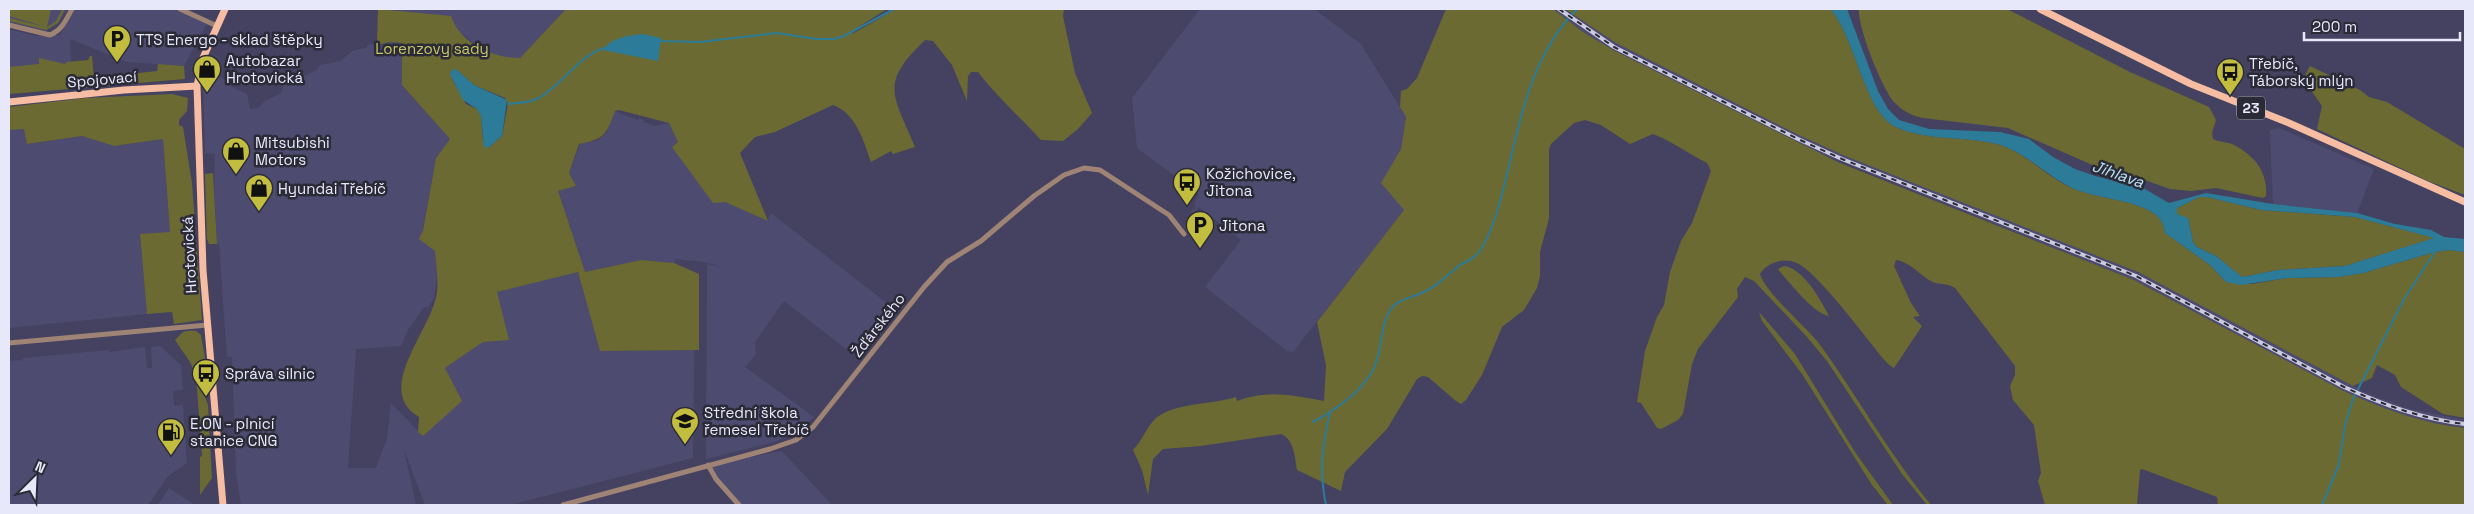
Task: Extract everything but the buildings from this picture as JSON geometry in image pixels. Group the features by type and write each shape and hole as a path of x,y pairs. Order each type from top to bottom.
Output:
{"main road":[{"name":"Hrotovická","path":"223,505 207,325 198,171 197,86 203,58 225,9"},
{"name":"23","path":"2040,9 2195,86 2289,123 2465,202"},
{"name":"Spojovací","path":"9,102 124,90 197,86"}],"street":[{"path":"9,25 50,35 64,24 72,9"},
{"path":"180,9 217,26"},
{"name":"Žďárského","path":"563,505 786,444 805,434 821,418 899,318 947,262 982,241 1034,196 1064,175 1084,168 1100,170 1169,215 1184,234"},
{"path":"9,343 207,325"},
{"path":"708,465 716,479 739,505"}],"shaded area":[{"path":"9,9 67,9 59,23 46,31 9,22"},
{"path":"73,9 174,9 207,24 184,66 127,62 70,39 71,65 9,68 9,29 36,36 60,35"},
{"path":"380,9 566,9 520,58 502,58 486,52 455,29"},
{"name":"Jitona","path":"1200,9 1314,9 1361,44 1406,117 1401,149 1382,183 1404,210 1293,352 1287,351 1205,287 1241,240 1232,233 1230,235 1228,233 1230,231 1199,207 1193,213 1191,212 1196,206 1194,204 1199,194 1137,148 1132,98"},
{"path":"1553,9 1565,9 1616,43 1820,145 2108,259 2154,280 2364,392 2405,408 2465,420 2465,428 2418,420 2376,406 2342,390 2134,280 1817,152 1613,50 1583,32"},
{"path":"391,42 402,43 402,85 450,139 436,158 421,237 435,251 437,277 434,298 428,307 424,307 408,330 401,346 356,349 348,468 376,468 387,438 391,403 423,436 445,368 483,342 498,341 496,292 578,272 600,351 694,350 693,458 510,505 425,505 404,450 416,505 241,505 236,473 232,357 227,357 219,245 217,244 214,178 215,154 205,153 203,78 206,69 231,83 230,86 247,94 250,109 258,108 265,101 281,93 285,81 293,76 304,76 317,70 320,65 340,61 354,50 366,48 368,44 383,45"},
{"path":"614,111 638,120 639,118 644,120 643,122 655,126 669,123 678,142 672,147 725,202 768,221 771,213 897,311 859,359 784,301 755,342 756,354 745,367 814,417 798,431 774,442 706,459 707,264 724,267 704,262 676,259 674,263 641,260 585,272 558,191 576,186 569,173 580,144 599,140 607,132"},
{"path":"2279,128 2374,169 2357,213 2273,204 2270,130"},
{"path":"25,129 28,144 82,136 114,146 163,139 170,232 140,235 147,314 9,328 9,130"},
{"path":"160,346 181,365 183,390 173,391 174,406 183,405 187,463 168,476 148,505 9,505 9,361 23,360 23,358 109,350 109,352 145,347 147,368 152,368 151,347"},
{"path":"782,451 832,505 739,505 708,465"},
{"path":"169,488 195,505 158,505"}],"green space":[{"path":"9,9 51,9 47,27 56,21 62,9 65,9 58,23 46,30 9,21 9,18 46,27 9,16"},
{"name":"Lorenzovy sady","path":"378,9 451,16 455,26 469,41 478,47 499,55 520,58 566,9 887,9 860,26 852,34 896,9 1064,9 1063,16 1075,73 1092,113 1078,129 1063,141 1041,140 978,72 971,72 968,76 967,101 952,65 933,41 925,40 910,55 901,68 894,90 896,101 915,147 893,154 891,151 871,162 862,137 853,121 848,114 833,105 775,132 755,137 740,153 768,221 725,202 713,203 672,147 678,142 669,123 619,110 615,111 607,131 603,135 594,140 579,144 569,173 576,186 558,191 585,272 641,260 674,263 699,274 699,350 600,351 578,272 497,292 509,340 483,342 445,368 462,401 423,436 418,432 419,417 407,406 402,393 402,378 407,362 435,301 437,276 435,251 419,239 423,230 436,158 450,139 402,85 402,43 391,42 377,45","holes":["457,70 474,85 505,98 508,104 502,136 488,148 483,140 481,116 477,109 466,104 452,79"]},
{"path":"1446,9 1553,9 1583,32 1613,50 1840,163 2134,280 2342,390 2372,403 2417,419 2465,428 2465,505 2218,505 2217,497 2142,469 2140,470 2137,505 2045,505 2038,481 2041,473 2034,425 2013,400 2010,386 2015,375 2015,366 1955,288 1950,285 1933,282 1906,263 1896,260 1894,266 1911,303 1920,316 1913,317 1922,326 1894,368 1882,358 1825,288 1805,268 1787,260 1767,266 1760,274 1778,301 1821,346 1888,447 1931,505 1927,505 1902,474 1827,361 1754,281 1745,277 1737,289 1738,297 1698,349 1692,364 1683,414 1678,420 1661,429 1657,428 1641,403 1637,402 1645,351 1657,317 1664,305 1670,272 1681,241 1692,223 1711,171 1707,163 1653,134 1630,144 1601,125 1585,120 1574,123 1551,144 1549,149 1549,218 1540,252 1540,276 1537,288 1524,310 1502,327 1482,375 1466,400 1461,404 1456,401 1428,377 1422,376 1417,379 1387,429 1345,472 1341,491 1297,470 1291,444 1281,434 1201,446 1163,449 1153,459 1148,495 1142,470 1133,450 1153,421 1164,413 1184,406 1236,397 1237,401 1248,397 1270,394 1324,401 1326,365 1317,322 1404,210 1381,183 1401,149 1406,117 1400,107 1401,91 1407,89 1417,78"},
{"path":"1565,9 1830,9 1839,21 1876,106 1885,119 1896,127 1920,134 1997,144 2026,158 2072,188 2142,207 2159,218 2165,233 2210,265 2226,282 2252,284 2287,278 2339,277 2363,273 2435,252 2449,250 2465,252 2465,418 2443,414 2401,387 2395,375 2377,365 2372,378 2353,386 2138,272 1843,155 1799,135 1616,43"},
{"path":"1859,9 2007,9 2130,72 2209,107 2216,120 2212,133 2213,139 2232,144 2253,158 2262,171 2266,196 2263,198 2216,188 2191,191 2170,189 2139,178 2113,174 2008,128 1923,118 1904,111 1895,103 1884,86 1866,43 1859,17"},
{"path":"92,56 94,78 157,71 158,64 184,66 185,79 10,94 9,67 39,64 39,58 65,64 67,62 88,60"},
{"path":"2310,66 2360,90 2369,97 2387,102 2465,149 2465,195 2428,181 2317,129 2322,106 2303,79"},
{"path":"172,94 188,98 187,111 179,120 179,125 183,127 192,183 202,320 174,324 172,312 147,314 140,234 170,232 163,139 114,146 82,136 27,144 24,129 9,130 9,107 85,98"},
{"path":"213,173 217,244 209,244 207,239 205,174"},
{"path":"2199,197 2207,197 2261,210 2355,217 2435,238 2345,266 2278,270 2242,277 2216,256 2197,247 2193,242 2188,218 2177,215 2177,208"},
{"path":"1784,266 1798,272 1804,278 1829,316 1816,310 1797,291 1778,269"},
{"path":"1759,312 1795,354 1855,452 1893,505 1888,505 1872,485 1802,374 1762,321"},
{"path":"196,331 201,335 205,358 212,478 200,495 200,457 202,456 196,375 190,362 175,340 185,332"}],"water":[{"path":"1830,9 1847,9 1878,91 1888,109 1899,120 1929,129 2000,132 2029,139 2053,157 2075,169 2143,188 2169,203 2206,193 2273,204 2357,213 2395,224 2431,230 2444,237 2465,239 2465,252 2449,250 2435,252 2363,273 2339,277 2287,278 2241,285 2226,282 2210,265 2165,233 2159,218 2142,207 2072,188 2017,152 1997,144 1920,134 1896,127 1885,119 1876,106 1839,21","holes":["2199,197 2207,197 2261,210 2355,217 2434,238 2345,266 2278,270 2242,277 2216,256 2197,247 2193,242 2188,218 2177,214 2177,208"]},
{"path":"643,34 661,38 658,61 603,50 615,40 626,36"},
{"path":"453,69 457,70 474,85 507,100 502,136 488,148 484,147 481,116 477,109 463,100 450,74"}],"waterway":[{"path":"658,41 700,42 777,33 816,39 834,39 844,36 894,9"},
{"path":"1313,422 1351,397 1367,380 1377,360 1383,327 1391,309 1402,301 1420,294 1439,283 1460,265 1473,258 1485,243 1497,212 1518,127 1531,84 1550,44 1577,9"},
{"path":"508,104 527,102 539,98 586,57 604,48"},
{"path":"2322,505 2339,464 2345,425 2353,399 2404,299 2436,250"},
{"path":"1326,505 1322,458 1330,412"}],"railway":[{"path":"1559,9 1614,47 1798,139 1842,159 2136,276 2359,394 2418,415 2465,424"}],"place":[{"name":"TTS Energo - sklad štěpky","path":"117,63"},
{"name":"Autobazar Hrotovická","path":"207,93"},
{"name":"Třebíč, Táborský mlýn","path":"2230,96"},
{"name":"Mitsubishi Motors","path":"236,175"},
{"name":"Kožichovice, Jitona","path":"1187,206"},
{"name":"Hyundai Třebíč","path":"259,212"},
{"name":"Jitona","path":"1200,249"},
{"name":"Správa silnic","path":"206,397"},
{"name":"Střední škola řemesel Třebíč","path":"685,445"},
{"name":"E.ON - plnicí stanice CNG","path":"171,456"}],"water label":[{"name":"Jihlava","path":"2118,174"}]}
